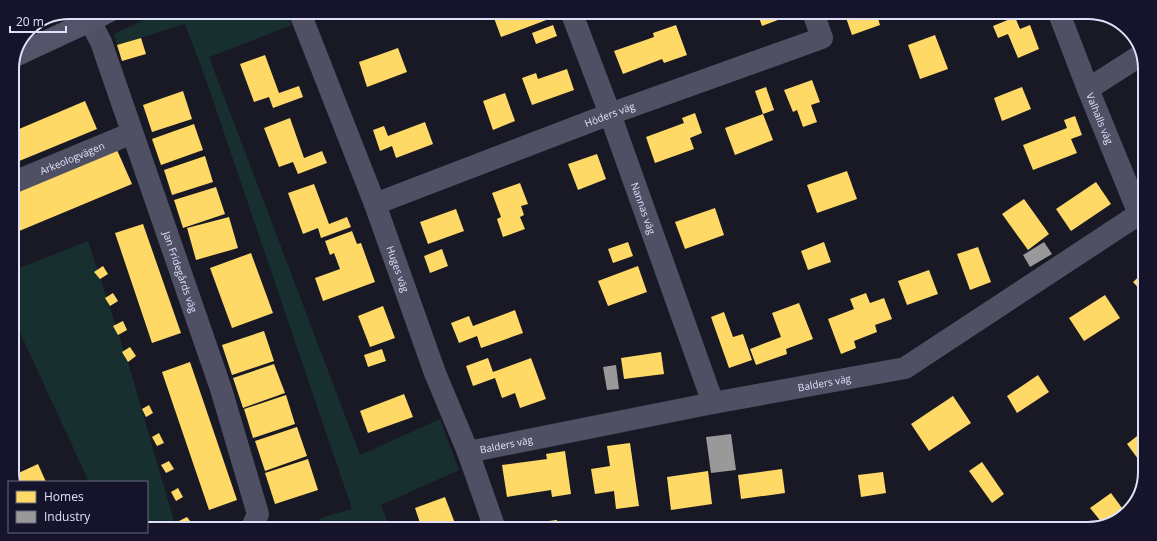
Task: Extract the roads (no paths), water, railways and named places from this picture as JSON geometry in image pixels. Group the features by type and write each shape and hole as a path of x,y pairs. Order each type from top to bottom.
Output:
{"street":[{"path":"22,52 87,19"},
{"name":"Jan Fridegårds väg","path":"96,19 101,42 221,389 258,514 254,522"},
{"name":"Huges väg","path":"302,19 375,204 436,373 468,452 493,522"},
{"name":"Nannas väg","path":"574,19 610,114 713,403"},
{"name":"Höders väg","path":"375,204 610,114 822,38 815,19"},
{"name":"Valhalls väg","path":"1061,19 1088,89 1138,210"},
{"path":"1088,89 1137,58"},
{"name":"Arkeologvägen","path":"19,180 132,133"},
{"name":"Balders väg","path":"468,452 713,403 905,368 1138,219"}]}
